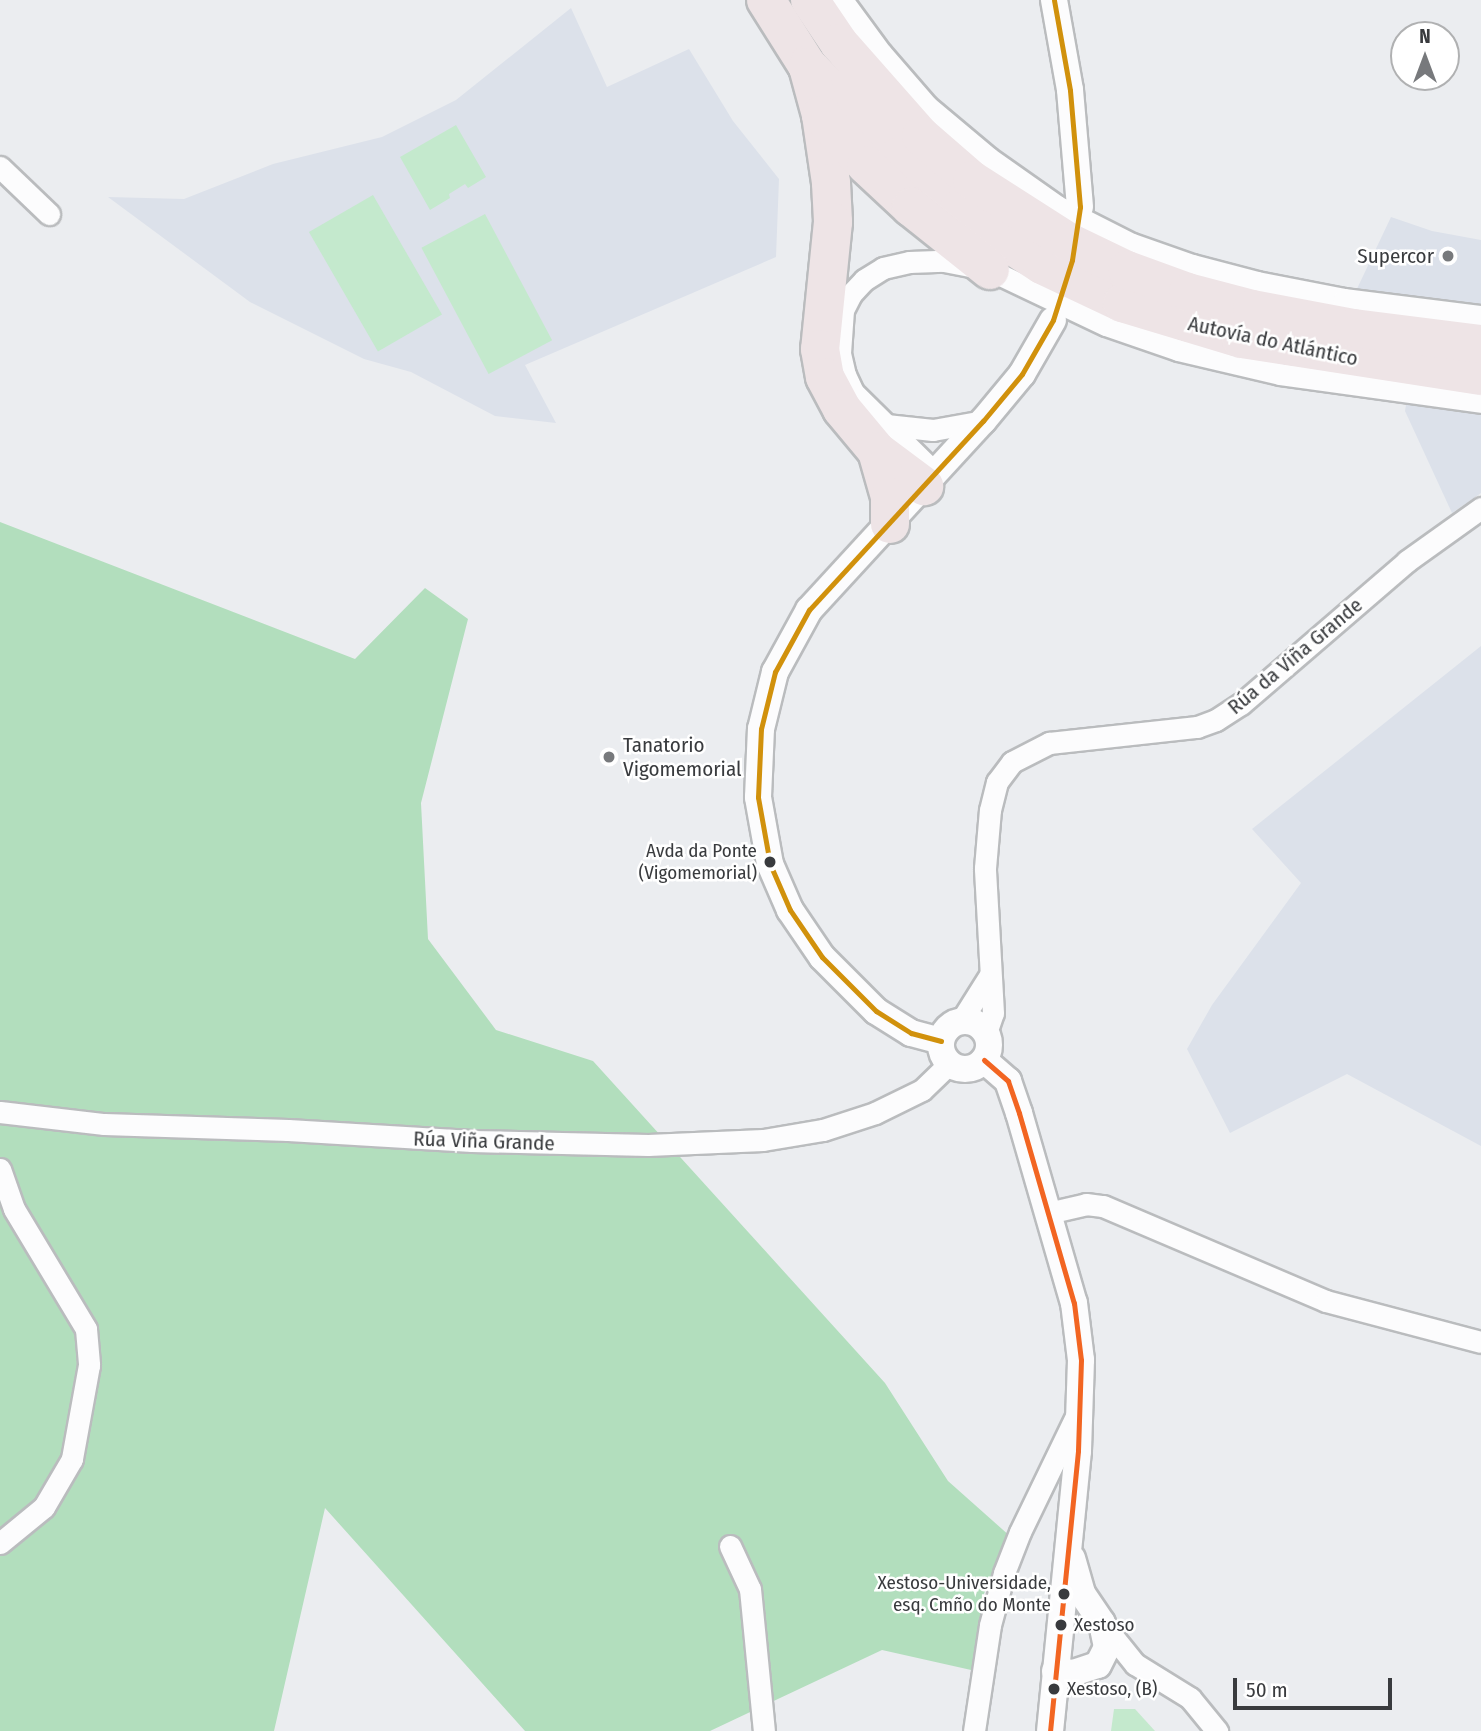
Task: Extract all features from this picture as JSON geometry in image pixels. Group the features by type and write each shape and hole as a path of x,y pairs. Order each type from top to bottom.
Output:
{"highway":[{"name":"Autovía do Atlántico","path":"766,0 807,65 897,157 958,210 1042,265 1122,303 1241,339 1481,376"},
{"name":"Autovía do Atlántico","path":"810,0 846,52 922,136 972,180 1069,242 1127,270 1188,292 1252,309 1354,328 1481,344"},
{"path":"807,65 821,115 831,183 833,222 820,349 825,377 842,409 930,480"},
{"path":"821,115 866,165 911,207 990,270"},
{"path":"881,438 890,497 890,524"}],"street":[{"path":"842,0 881,53 937,115 989,158 1057,206 1132,244 1192,265 1257,282 1345,299 1481,316"},
{"path":"1054,0 1070,90 1080,207"},
{"path":"0,167 49,214"},
{"path":"983,421 881,438 845,375 840,353 843,310 851,294 883,268 909,262 944,261 990,270 1106,325 1178,351 1280,374 1481,402"},
{"path":"961,1021 971,1022 986,1033 989,1047 984,1060 967,1069 945,1052 876,1011 854,992 814,947 790,910 770,864 758,797 758,759 765,702 788,644 809,610 983,421 1022,374 1053,320"},
{"name":"Rúa da Viña Grande","path":"986,1033 993,1013 985,868 990,810 997,782 1012,762 1049,743 1197,727 1216,720 1241,704 1407,561 1481,508"},
{"path":"945,1052 944,1032 961,1021 990,975"},
{"name":"Rúa Viña Grande","path":"0,1112 104,1124 288,1130 472,1141 648,1144 763,1140 823,1130 875,1113 922,1090 945,1052"},
{"path":"984,1060 1008,1081 1074,1303 1081,1360 1082,1404 1050,1731"},
{"path":"0,1169 14,1209 82,1320 86,1329 89,1365 72,1459 44,1507 0,1543"},
{"path":"1048,1213 1086,1203 1103,1206 1326,1301 1481,1342"},
{"path":"974,1731 990,1625 1004,1573 1020,1532 1082,1404"},
{"path":"730,1546 750,1589 764,1731"},
{"path":"1068,1547 1082,1593 1135,1664 1190,1698 1217,1731"},
{"path":"1062,1607 1081,1605 1098,1617 1107,1647 1098,1665"},
{"path":"1055,1671 1073,1673 1098,1665 1135,1664"}],"shaded area":[{"path":"571,8 607,87 689,49 733,121 779,179 776,257 525,365 556,423 495,416 411,372 364,359 250,302 108,197 184,199 273,164 382,137 456,100"},
{"path":"1391,217 1432,231 1481,240 1481,310 1355,293"},
{"path":"1407,399 1481,411 1481,493 1452,513 1405,411"},
{"path":"1481,646 1481,1146 1347,1074 1230,1133 1187,1049 1212,1005 1301,883 1252,829"}],"green space":[{"path":"456,125 486,177 468,188 465,184 449,194 450,198 430,210 400,157"},
{"path":"373,195 442,315 378,352 309,232"},
{"path":"485,214 552,340 489,374 421,248"},
{"path":"0,522 355,659 425,588 468,619 421,803 428,939 496,1030 593,1061 885,1383 948,1481 1011,1537 980,1602 989,1674 882,1650 710,1731 525,1731 325,1508 274,1731 0,1731"},
{"path":"1114,1709 1135,1709 1155,1731 1111,1731"}],"transit line":[{"path":"941,1041 911,1033 876,1011 822,957 790,910 770,864 758,797 761,729 775,672 809,610 983,421 1022,374 1053,320 1072,260 1080,207 1070,90 1054,0"},
{"path":"984,1060 1008,1081 1019,1113 1074,1303 1081,1360 1078,1451 1050,1731"}],"place":[{"name":"Supercor","path":"1448,256"},
{"name":"Tanatorio Vigomemorial","path":"609,757"},
{"name":"Avda da Ponte (Vigomemorial)","path":"770,862"},
{"name":"Xestoso-Universidade, esq. Cmño do Monte","path":"1064,1594"},
{"name":"Xestoso","path":"1061,1625"},
{"name":"Xestoso, (B)","path":"1054,1689"}]}
